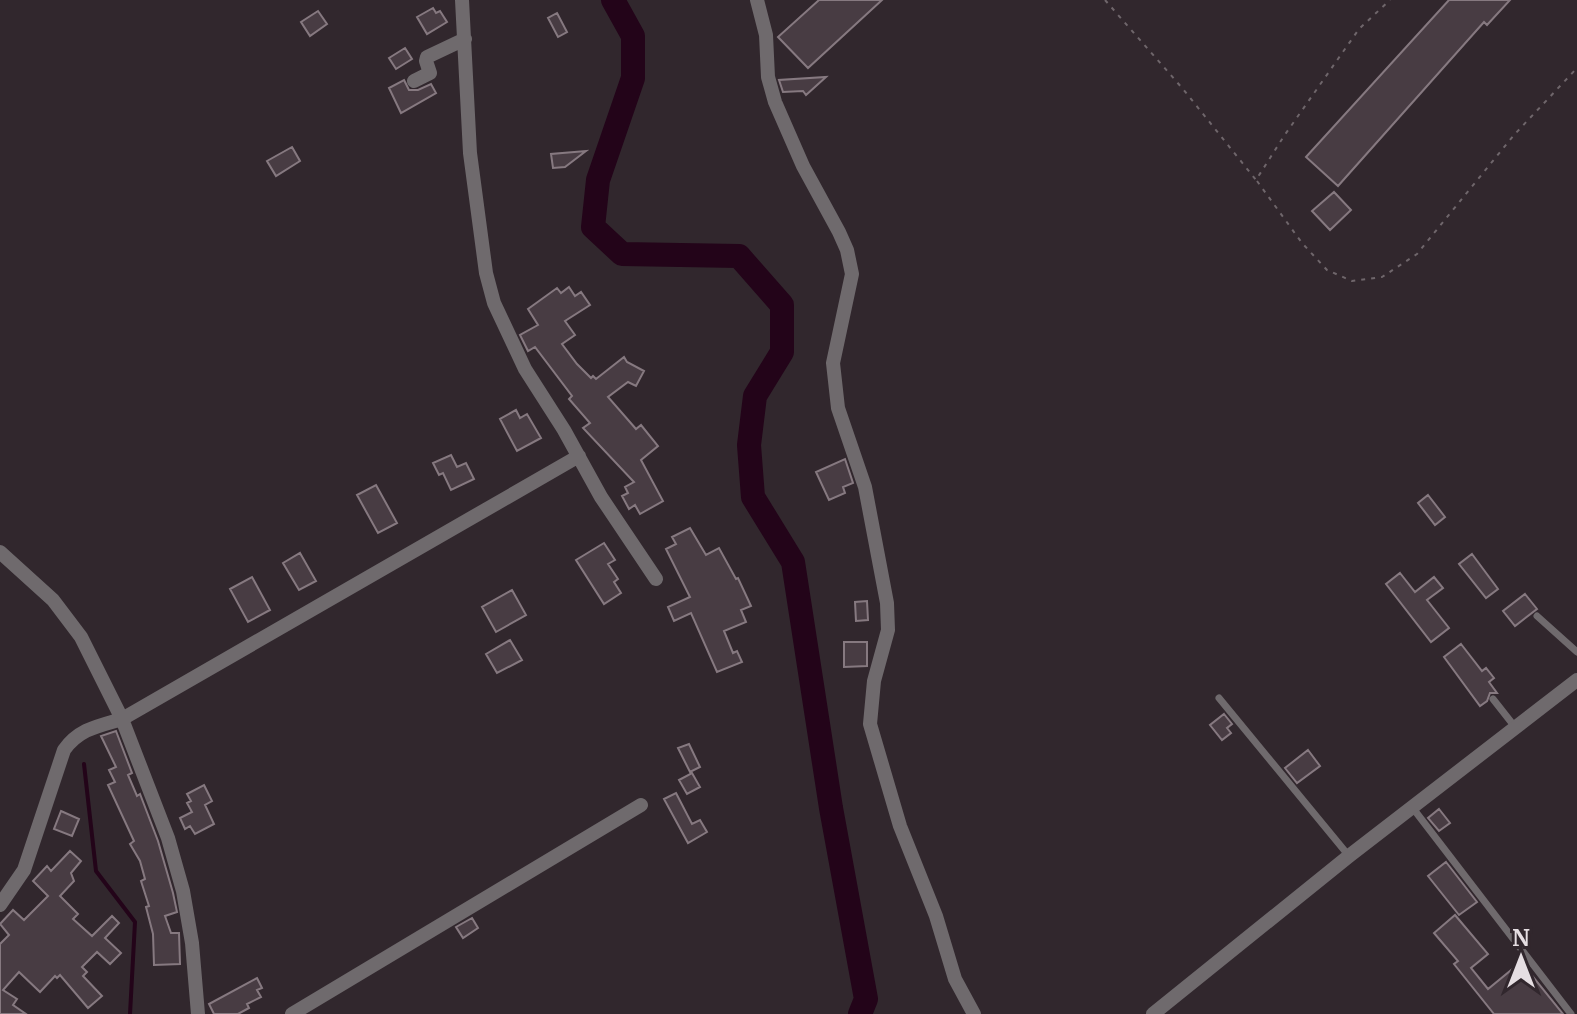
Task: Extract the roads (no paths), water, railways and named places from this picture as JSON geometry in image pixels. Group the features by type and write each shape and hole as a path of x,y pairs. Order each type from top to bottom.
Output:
{"street":[{"path":"462,0 470,153 486,273 494,303 525,369 601,497 656,579"},
{"path":"757,0 766,35 768,77 775,102 803,166 839,232 852,274 833,363 838,408 865,487 887,603 888,630 874,681 870,724 900,826 936,916 955,979 974,1014"},
{"path":"414,81 430,73 427,57 465,39"},
{"path":"0,905 24,870 64,750 73,737 87,729 122,719 579,456"},
{"path":"0,552 53,600 81,637 122,719 168,838 183,891 192,943 198,1014"},
{"path":"1153,1014 1349,856 1577,680"},
{"path":"292,1014 641,805"}],"lane":[{"path":"1537,616 1577,652"},
{"path":"1219,698 1349,856"},
{"path":"1493,699 1515,727"},
{"path":"1412,807 1571,1014"}],"waterway":[{"path":"613,0 633,36 633,78 598,180 593,227 622,254 739,256 782,305 782,352 755,396 749,445 753,497 793,562 831,808 866,999 860,1014"},
{"path":"84,764 96,871 135,922 130,1014"}]}
